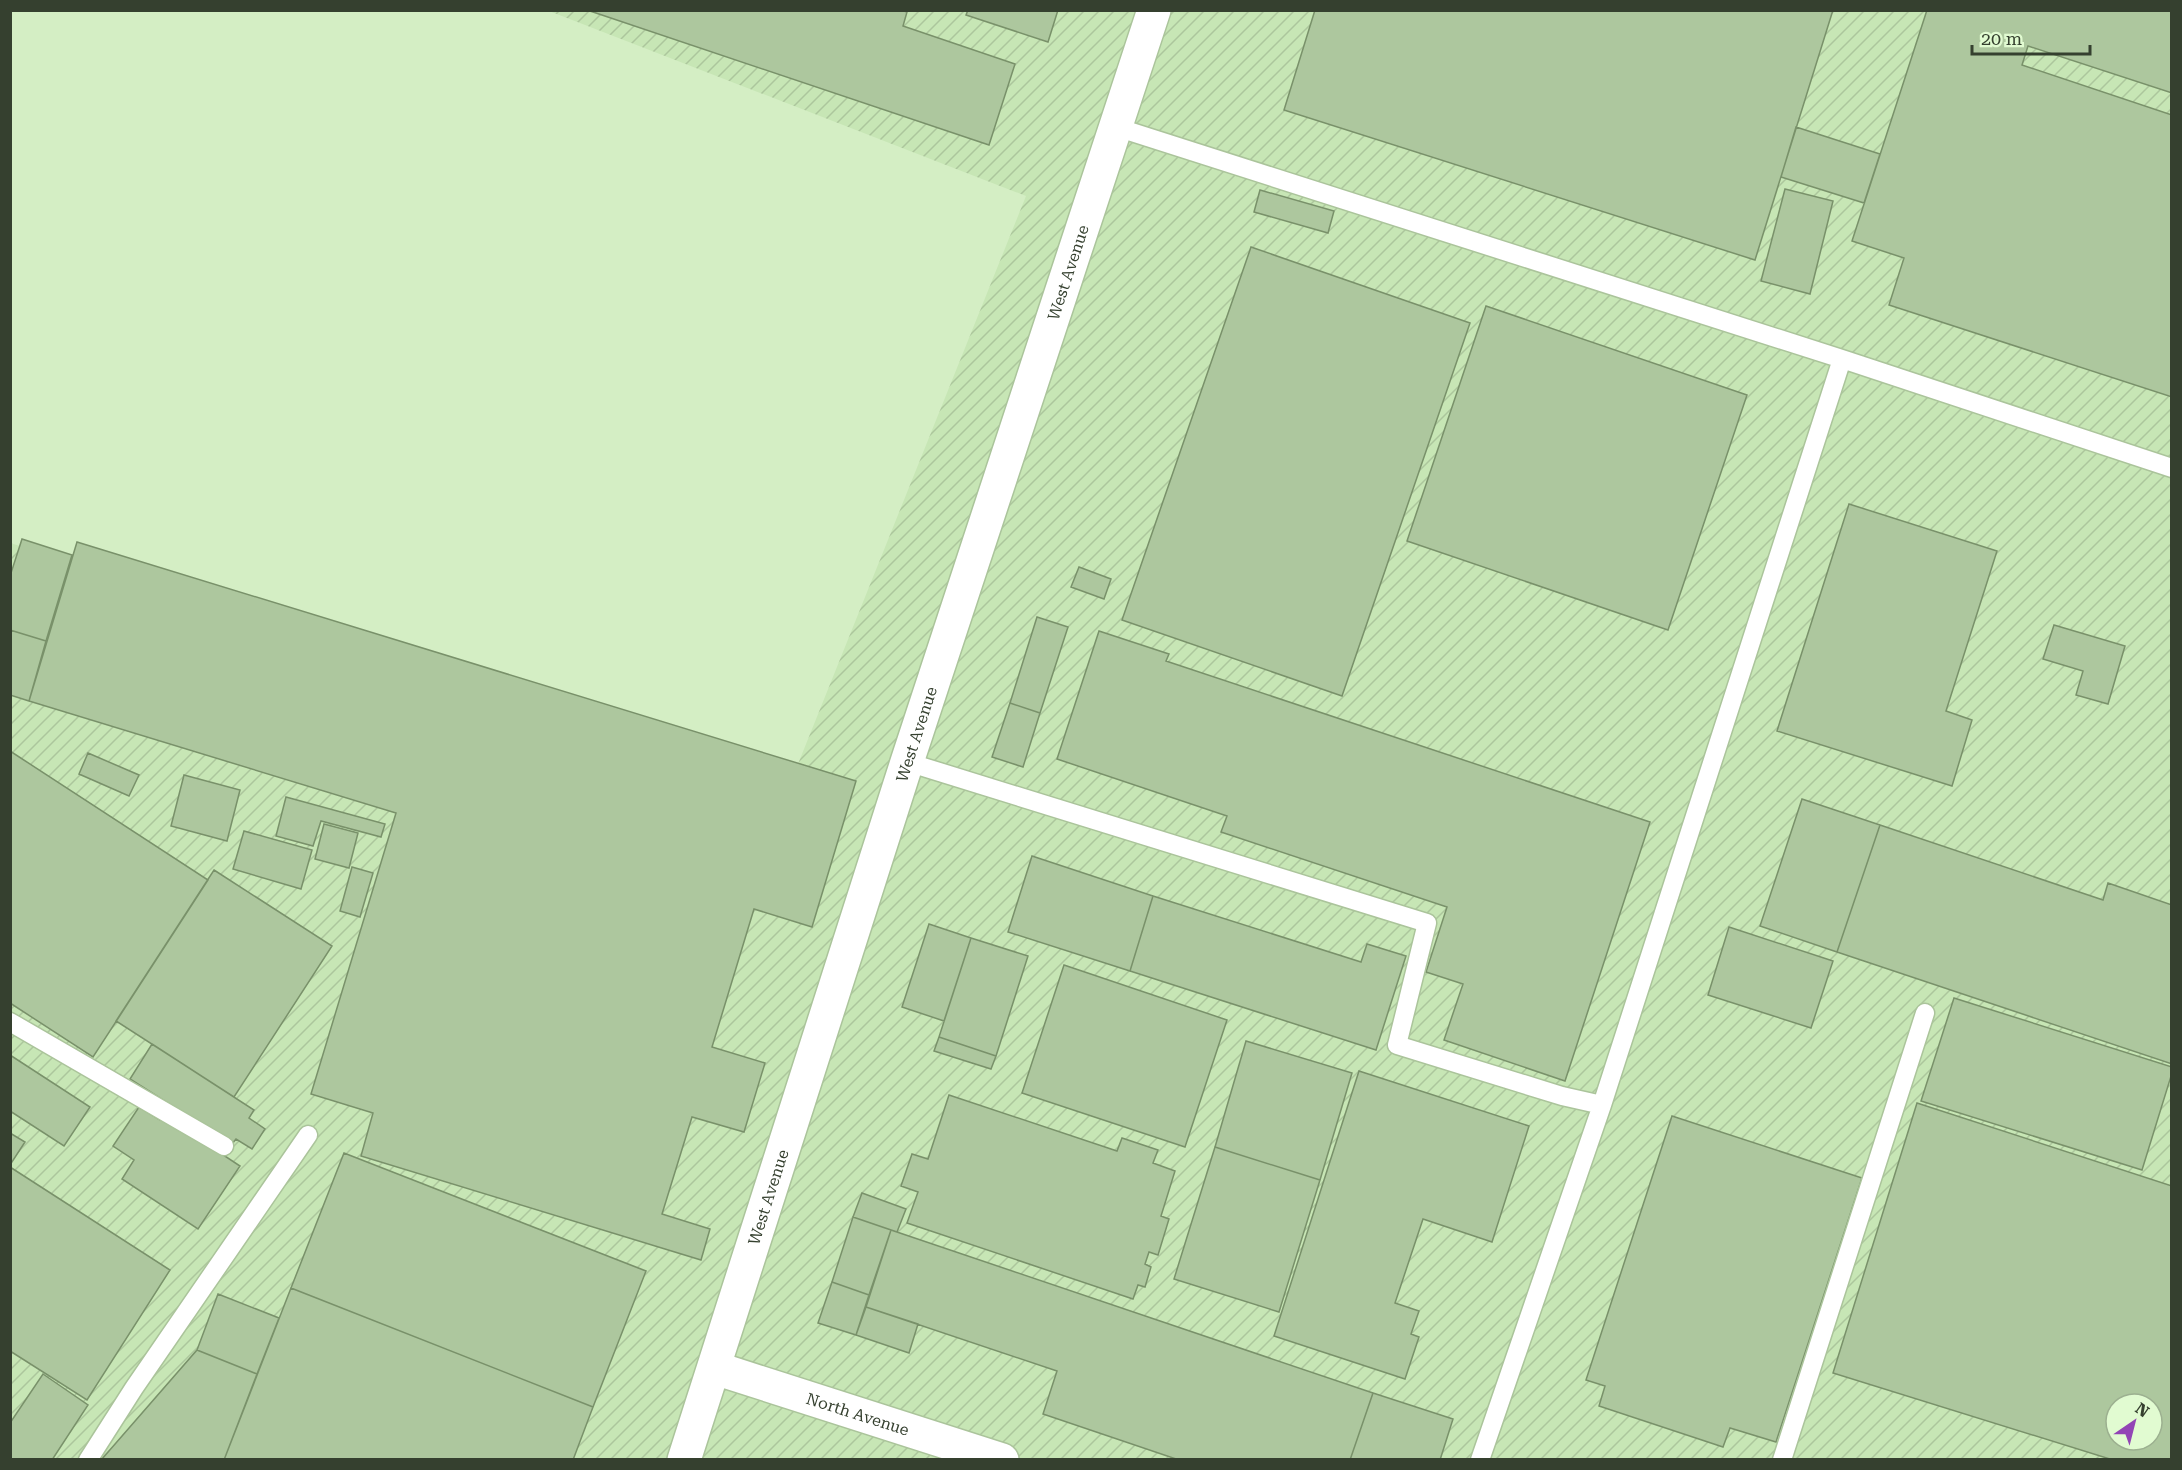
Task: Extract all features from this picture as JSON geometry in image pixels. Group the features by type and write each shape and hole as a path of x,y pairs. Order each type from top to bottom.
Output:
{"street":[{"name":"West Avenue","path":"684,1460 907,762 1154,10"},
{"name":"North Avenue","path":"714,1368 1002,1460"}],"lane":[{"path":"1116,127 1842,358 2172,468"},
{"path":"1480,1460 1602,1105 1842,358"},
{"path":"907,762 1427,923 1397,1045 1562,1096 1602,1105"},
{"path":"1782,1460 1925,1013"},
{"path":"10,1022 224,1146"},
{"path":"88,1460 134,1388 308,1135"}],"shaded area":[{"path":"549,11 2171,11 2171,1459 11,1459 10,543 794,774 1026,196"}],"building":[{"path":"587,10 901,10 907,12 903,26 1015,64 989,145"},
{"path":"968,10 1058,10 1048,42 966,15"},
{"path":"1315,10 1833,10 1755,260 1284,110"},
{"path":"1927,10 2172,10 2172,93 2028,46 2022,65 2172,115 2172,397 1889,305 1904,258 1852,241"},
{"path":"1796,127 1880,154 1864,203 1781,177"},
{"path":"1785,189 1833,201 1810,294 1761,281"},
{"path":"1260,190 1334,211 1328,233 1254,212"},
{"path":"1251,247 1470,323 1342,696 1122,620"},
{"path":"1486,306 1747,395 1668,630 1407,541"},
{"path":"1849,504 1997,551 1946,711 1972,720 1952,786 1777,731"},
{"path":"22,539 72,555 46,641 10,630 10,576"},
{"path":"77,542 856,781 812,927 754,909 712,1047 765,1063 744,1132 692,1117 662,1214 710,1229 701,1260 361,1156 373,1113 311,1094 396,813 29,701"},
{"path":"1079,567 1111,579 1104,599 1071,587"},
{"path":"1037,617 1068,627 1040,713 1010,703"},
{"path":"2054,625 2125,646 2108,704 2076,695 2083,671 2043,659"},
{"path":"10,630 46,641 29,701 10,695"},
{"path":"1099,631 1169,654 1166,661 1650,822 1565,1081 1444,1040 1463,984 1426,972 1447,907 1221,832 1227,816 1057,759"},
{"path":"1010,703 1040,713 1023,767 992,757"},
{"path":"10,751 208,880 93,1057 10,1003"},
{"path":"88,753 139,775 129,796 79,774"},
{"path":"184,775 240,790 227,841 171,826"},
{"path":"286,797 385,824 381,837 321,821 313,846 276,836"},
{"path":"1802,799 1880,825 1837,952 1760,926"},
{"path":"324,824 358,833 349,868 315,859"},
{"path":"1880,825 2103,900 2108,883 2172,905 2172,1064 1837,952"},
{"path":"244,831 312,850 301,889 233,869"},
{"path":"1032,856 1153,896 1130,971 1008,932"},
{"path":"352,867 373,873 360,917 340,911"},
{"path":"214,870 332,946 234,1097 116,1021"},
{"path":"1153,896 1361,962 1367,944 1406,956 1376,1050 1130,971"},
{"path":"929,924 971,938 944,1021 902,1007"},
{"path":"1729,927 1833,961 1811,1028 1708,995"},
{"path":"971,938 1028,956 996,1056 939,1037"},
{"path":"1064,965 1227,1020 1185,1147 1022,1093"},
{"path":"1954,998 2172,1067 2142,1170 1921,1101"},
{"path":"939,1037 996,1056 991,1069 934,1051"},
{"path":"1246,1041 1352,1073 1320,1180 1215,1147"},
{"path":"152,1044 254,1110 249,1118 265,1129 252,1149 236,1139 232,1144 130,1079"},
{"path":"10,1055 90,1107 64,1146 10,1111"},
{"path":"1359,1071 1529,1126 1492,1242 1423,1219 1395,1303 1419,1311 1411,1334 1419,1337 1405,1379 1274,1336"},
{"path":"949,1095 1117,1151 1122,1138 1158,1150 1153,1163 1175,1171 1161,1216 1169,1219 1158,1255 1149,1252 1145,1264 1151,1267 1145,1287 1138,1285 1133,1299 907,1223 918,1192 901,1186 912,1154 928,1159"},
{"path":"1917,1103 2172,1186 2172,1460 2113,1460 1833,1373"},
{"path":"139,1107 160,1120 163,1115 240,1166 198,1229 122,1179 134,1160 113,1146"},
{"path":"1672,1116 1862,1178 1776,1442 1730,1428 1723,1447 1599,1406 1605,1386 1586,1380"},
{"path":"10,1133 25,1142 10,1165"},
{"path":"1215,1147 1320,1180 1279,1312 1174,1279"},
{"path":"344,1153 646,1271 593,1407 291,1288"},
{"path":"10,1167 170,1270 87,1400 10,1351"},
{"path":"862,1193 906,1209 897,1232 853,1217"},
{"path":"853,1217 891,1230 869,1295 832,1282"},
{"path":"891,1230 1373,1393 1350,1460 1179,1460 1043,1414 1057,1371 866,1307"},
{"path":"832,1282 869,1295 856,1335 818,1323"},
{"path":"291,1288 593,1407 573,1460 224,1460"},
{"path":"218,1294 279,1318 257,1374 197,1350"},
{"path":"866,1307 918,1324 909,1353 856,1335"},
{"path":"197,1350 257,1374 224,1460 102,1459"},
{"path":"43,1374 88,1405 52,1460 10,1460 10,1423"},
{"path":"1373,1393 1453,1419 1440,1460 1350,1460"}]}
